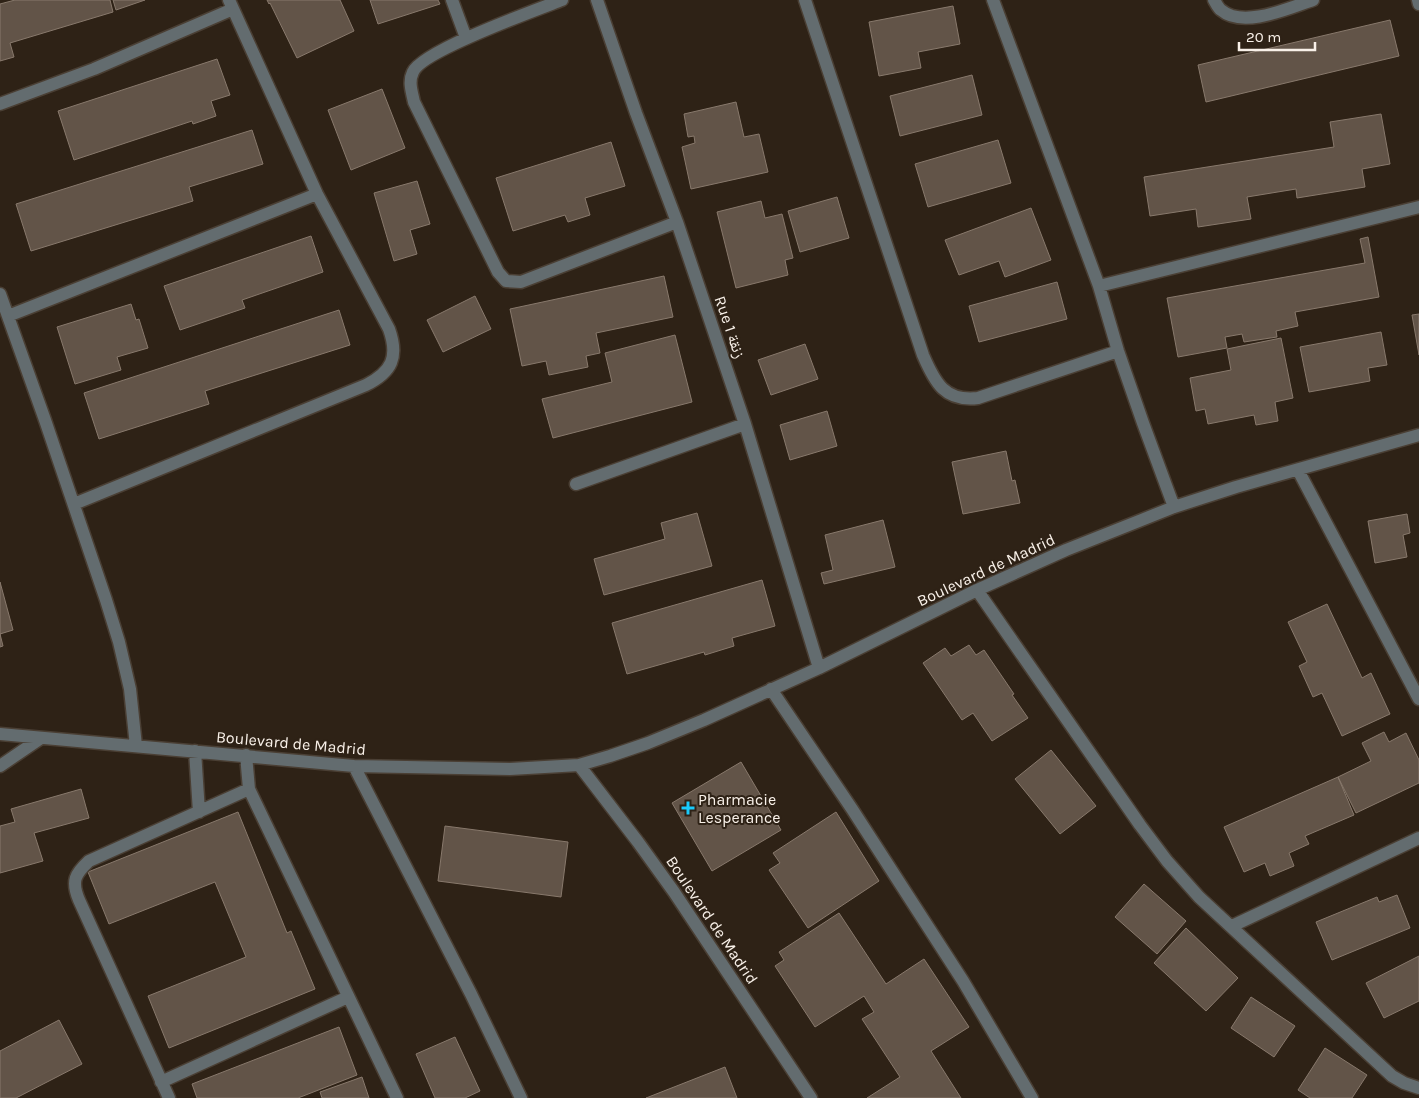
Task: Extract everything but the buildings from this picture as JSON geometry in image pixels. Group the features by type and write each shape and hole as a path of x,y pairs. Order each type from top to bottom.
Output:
{"street":[{"path":"452,0 466,38"},
{"path":"562,0 466,38 426,59 413,71 410,85 414,102 498,272 506,281 521,282 677,222"},
{"name":"Rue 1 زنقة","path":"597,0 636,113 677,222 745,424 819,668"},
{"path":"805,0 924,355 934,379 941,388 955,397 978,398 1118,351"},
{"path":"993,0 1099,286 1142,423 1174,507"},
{"path":"1214,0 1220,10 1238,18 1262,16 1313,0"},
{"path":"1418,0 1419,4"},
{"path":"0,104 94,69 231,5 317,194 391,336 393,353 389,368 385,373 366,385 74,504"},
{"path":"8,316 317,194"},
{"path":"1099,286 1419,206"},
{"path":"0,294 74,504 119,642 130,689 136,746"},
{"path":"576,484 745,424"},
{"name":"Boulevard de Madrid","path":"0,734 354,766 510,769 579,765 648,743 771,690 977,590 1066,550 1174,507 1236,487 1419,435"},
{"path":"1298,470 1419,699"},
{"path":"977,590 1167,861 1199,897 1392,1076 1419,1088"},
{"path":"771,690 852,809 963,981 1032,1098"},
{"path":"0,766 41,738"},
{"path":"194,751 199,812"},
{"path":"246,755 249,789 397,1098"},
{"name":"Boulevard de Madrid","path":"579,765 674,892 810,1098"},
{"path":"354,766 471,994 521,1098"},
{"path":"169,1098 79,900 74,884 78,873 90,861 249,789"},
{"path":"1232,926 1419,838"},
{"path":"161,1082 348,997"}],"place":[{"name":"Pharmacie Lesperance","path":"688,808"}]}
